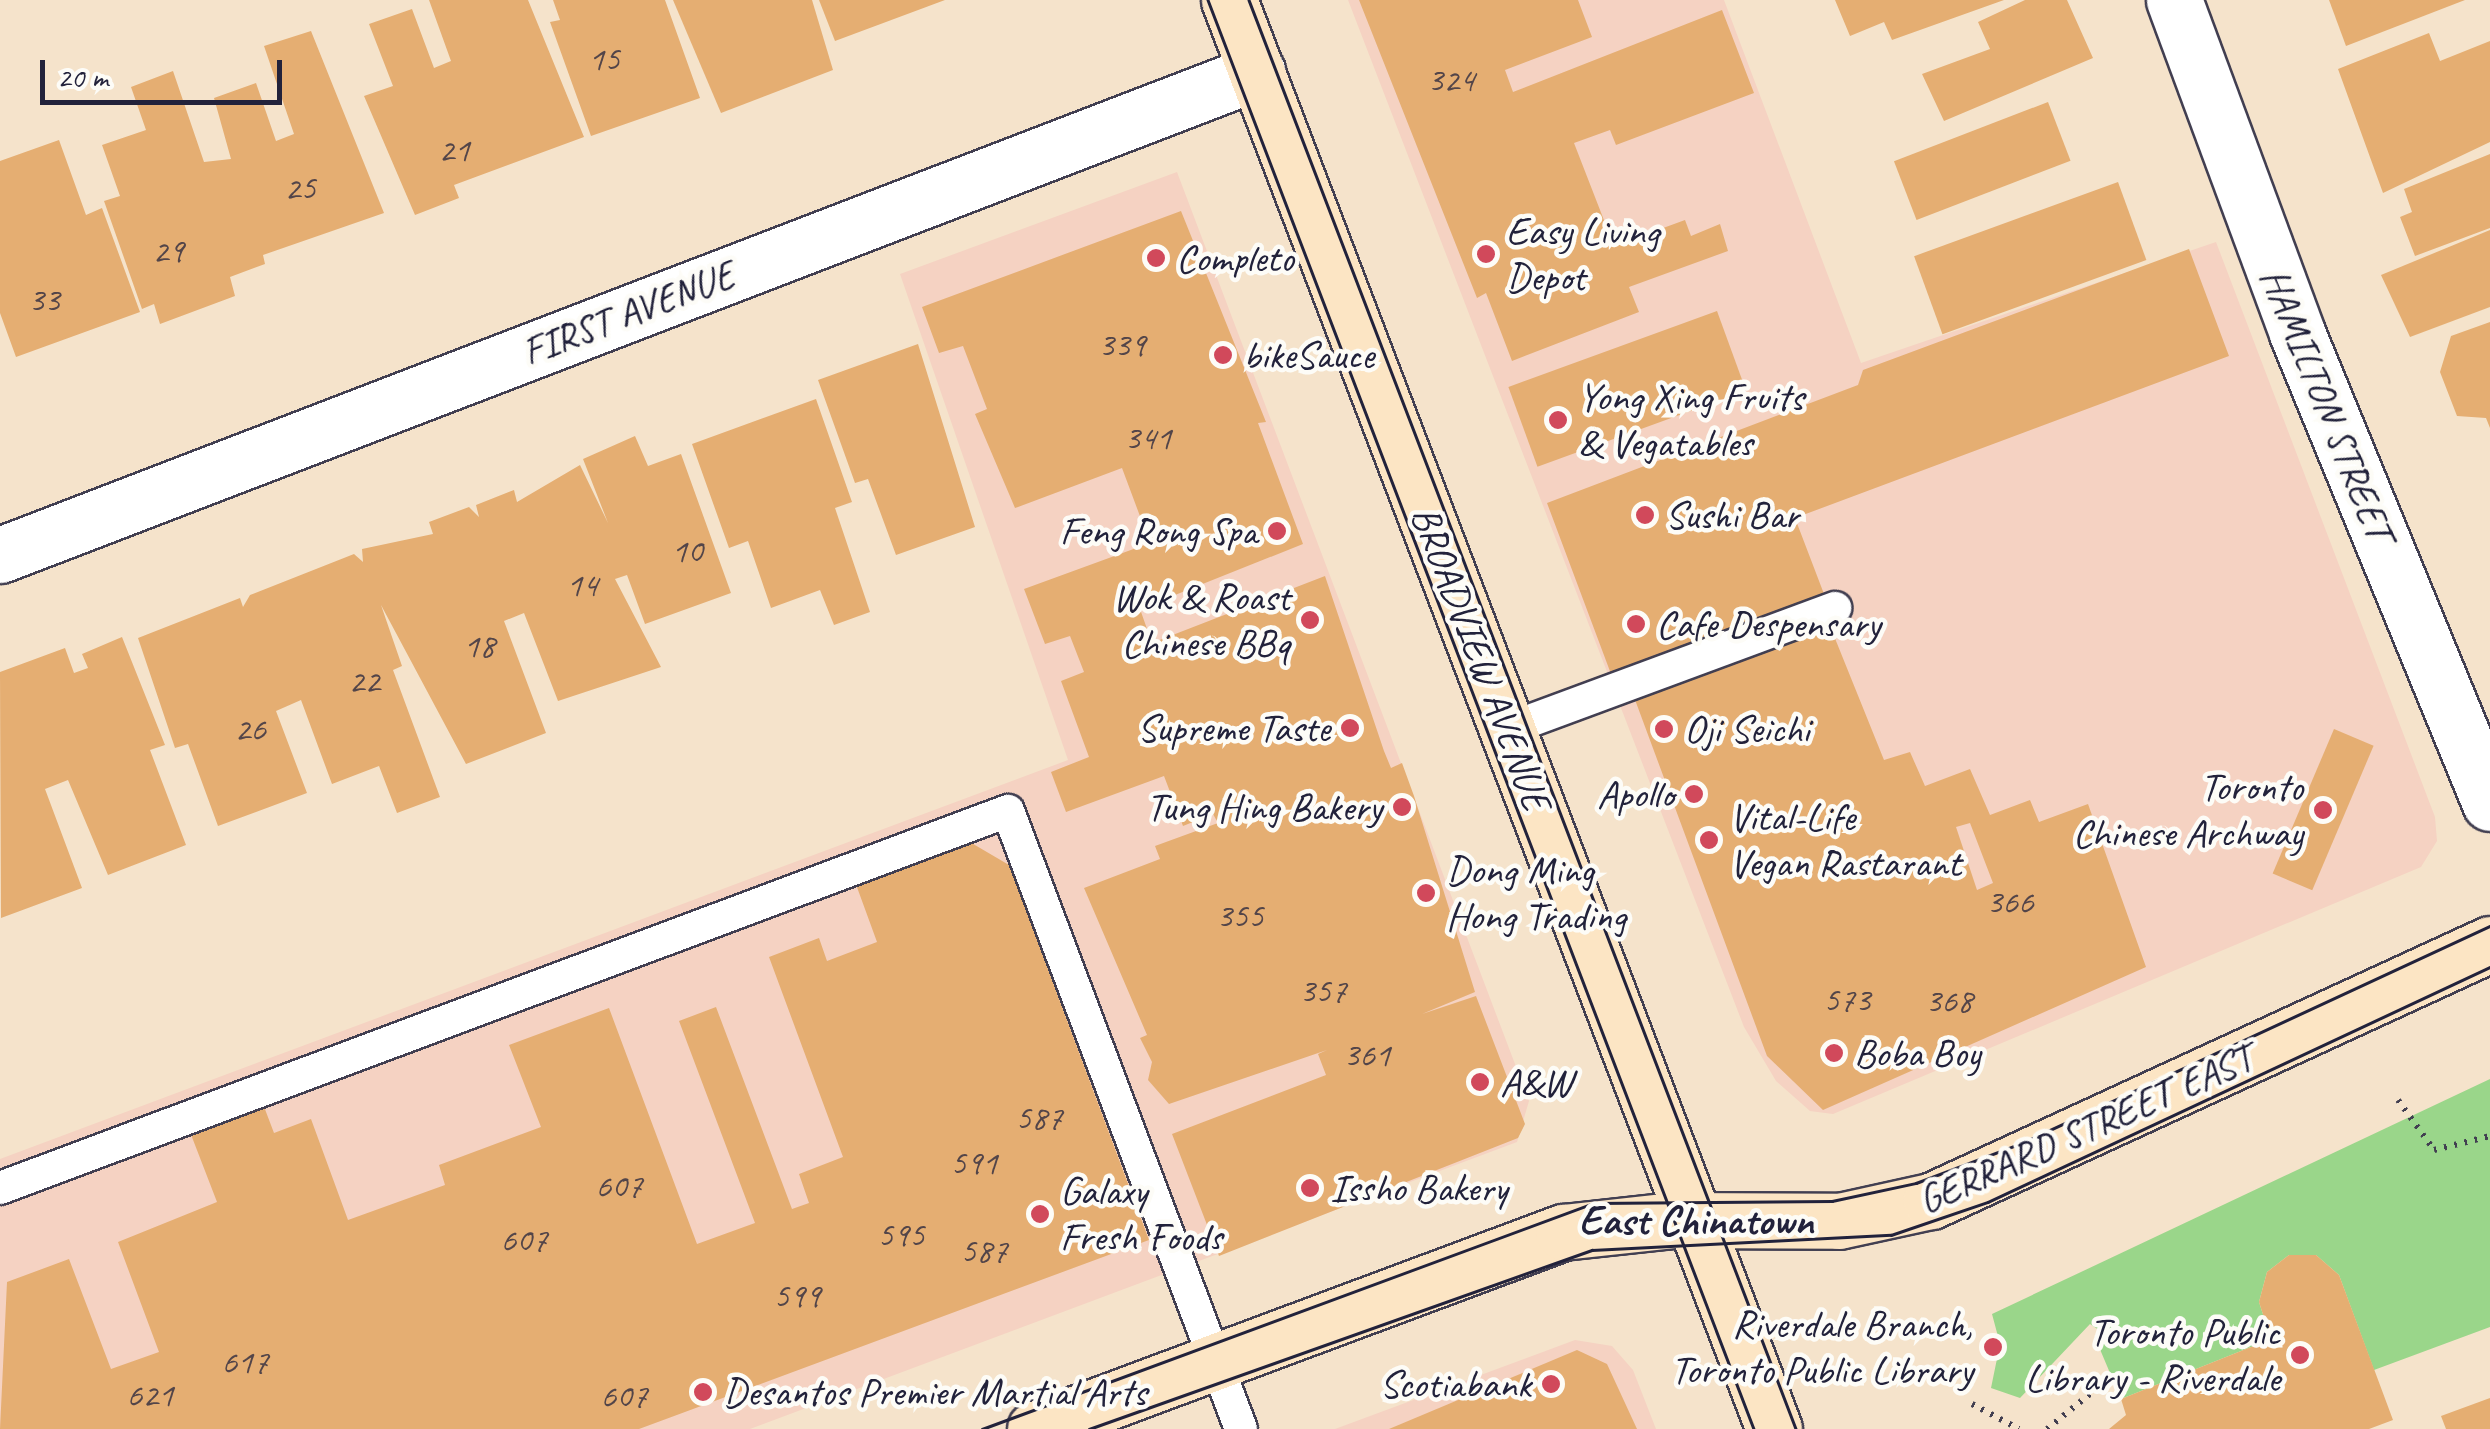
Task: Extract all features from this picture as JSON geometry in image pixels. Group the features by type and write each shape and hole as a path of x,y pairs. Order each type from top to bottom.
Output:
{"main road":[{"name":"BROADVIEW AVENUE","path":"1229,0 1774,1429"},
{"name":"GERRARD STREET EAST","path":"1035,1429 1562,1232 1696,1220 1839,1221 1932,1201 2490,944"}],"street":[{"name":"HAMILTON STREET","path":"2174,0 2296,333 2490,804"},
{"name":"FIRST AVENUE","path":"0,555 1257,72"}],"lane":[{"path":"1508,729 1835,608"},
{"path":"0,1188 1008,811 1241,1429"}],"path":[{"path":"2398,1100 2434,1150 2490,1136"},
{"path":"2046,1429 2096,1388"},
{"path":"1972,1404 2020,1429"}],"shaded area":[{"path":"1348,0 1724,0 1861,363 2216,242 2435,817 2437,841 2421,867 1833,1114 1810,1111 1776,1081 1744,1027"},
{"path":"1177,172 1529,1101 1517,1142 750,1429 0,1429 0,1159 1068,760 900,274"},
{"path":"1575,1340 1612,1346 1633,1370 1656,1429 1335,1429"}],"green space":[{"path":"2490,1079 2490,1327 2374,1370 2339,1275 2316,1255 2289,1255 2267,1272 2259,1302 2271,1339 2121,1399 2099,1347 2105,1334 2090,1324 2020,1398 1991,1388 2000,1344 1992,1314"}],"building":[{"path":"429,0 528,0 584,137 454,185 459,198 415,215 364,96 393,86 369,24 412,9 434,68 451,61"},
{"path":"553,0 665,0 700,98 591,136 550,22 560,20"},
{"path":"673,0 812,0 833,70 721,113"},
{"path":"819,0 945,0 835,41"},
{"path":"1359,0 1578,0 1592,37 1505,70 1513,92 1722,10 1754,93 1616,145 1610,130 1574,143 1614,246 1685,220 1691,236 1720,224 1728,251 1629,287 1639,312 1512,361 1486,293 1477,298"},
{"path":"1835,0 2004,0 1892,40 1884,22 1850,36"},
{"path":"2025,0 2067,0 2093,58 1944,121 1922,74 1990,49 1978,22"},
{"path":"2329,0 2465,0 2346,46"},
{"path":"311,31 384,213 263,255 265,264 230,277 235,296 160,324 154,304 142,309 104,201 120,196 102,145 146,130 131,87 173,71 204,162 231,159 214,98 256,83 276,141 294,134 264,46"},
{"path":"2429,33 2440,61 2490,41 2490,142 2383,193 2338,69"},
{"path":"2048,102 2071,161 1917,220 1894,161"},
{"path":"59,140 86,215 102,208 140,312 16,357 0,313 0,161"},
{"path":"2490,154 2490,228 2415,256 2400,217 2412,212 2404,189"},
{"path":"2118,182 2146,260 1942,334 1914,256"},
{"path":"1181,211 1266,422 1258,423 1303,544 1140,609 1152,643 1325,576 1384,751 1391,768 1402,763 1414,796 1475,992 1422,1014 1476,996 1525,1124 1518,1138 1219,1256 1172,1134 1326,1075 1318,1054 1327,1050 1169,1104 1148,1080 1152,1062 1140,1038 1147,1035 1084,888 1160,859 1155,846 1218,823 1213,814 1183,826 1164,776 1066,812 1051,772 1089,757 1061,681 1084,672 1070,636 1045,644 1024,589 1150,543 1122,468 1015,508 975,414 987,409 963,346 939,353 922,307"},
{"path":"2490,230 2490,307 2410,337 2381,275"},
{"path":"2189,249 2229,356 1795,518 1824,594 1611,674 1547,503 1858,385 1863,370"},
{"path":"1717,311 1746,391 1537,467 1508,387"},
{"path":"2490,322 2490,428 2486,418 2457,416 2440,372 2451,336"},
{"path":"918,344 975,527 896,555 868,479 855,483 818,380"},
{"path":"816,399 852,502 835,508 870,612 834,625 820,590 771,608 748,541 729,548 692,444"},
{"path":"635,436 648,466 681,454 731,593 645,624 627,575 615,579 661,667 558,701 524,613 504,621 546,733 466,764 381,605 402,666 393,670 440,797 397,813 379,766 332,784 301,700 276,711 307,793 218,826 188,744 175,748 138,638 240,598 243,607 250,595 354,554 363,562 362,549 433,534 429,522 469,507 479,517 476,505 514,490 517,502 580,465 608,523 583,459"},
{"path":"1830,626 1884,760 1910,752 1925,786 1970,769 1990,815 2030,800 2039,822 2088,804 2146,967 1823,1110 1767,1056 1634,697","holes":["1970,823 1993,883 1977,890 1956,827"]},
{"path":"122,637 165,745 150,750 186,845 108,875 68,780 45,789 82,888 1,918 0,672 65,648 74,673 88,668 82,654"},
{"name":"Toronto Chinese Archway","path":"2334,729 2374,746 2312,890 2273,874"},
{"path":"963,838 1009,865 1149,1240 639,1429 0,1429 7,1282 69,1259 111,1369 159,1352 118,1242 217,1202 190,1132 263,1104 274,1133 311,1119 348,1220 445,1185 439,1165 541,1127 509,1045 609,1008 697,1244 755,1223 679,1021 716,1007 792,1209 809,1203 799,1174 843,1157 769,957 819,938 827,961 877,942 854,879"},
{"name":"Toronto Public Library - Riverdale","path":"2289,1255 2316,1255 2339,1275 2393,1420 2369,1429 2109,1429 2126,1415 2121,1399 2271,1339 2259,1302 2267,1272"},
{"path":"1577,1350 1607,1364 1637,1429 1389,1429"},
{"path":"2490,1398 2490,1429 2446,1429 2441,1416"}],"tram line":[{"path":"1208,0 1754,1429"},
{"path":"1249,0 1796,1429"},
{"path":"982,1429 1594,1203 1832,1201 1916,1183 2022,1143 2490,926"},
{"path":"1089,1429 1592,1250 1891,1235 1988,1202 2490,967"}],"place":[{"name":"Easy Living Depot","path":"1486,254"},
{"name":"Completo","path":"1156,258"},
{"name":"bikeSauce","path":"1223,355"},
{"name":"Yong Xing Fruits & Vegatables","path":"1558,420"},
{"name":"Sushi Bar","path":"1645,515"},
{"name":"Feng Rong Spa","path":"1277,531"},
{"name":"Wok & Roast Chinese BBq","path":"1310,620"},
{"name":"Cafe Despensary","path":"1636,624"},
{"name":"Supreme Taste","path":"1350,728"},
{"name":"Oji Seichi","path":"1664,729"},
{"name":"Apollo","path":"1694,794"},
{"name":"Tung Hing Bakery","path":"1402,807"},
{"name":"Toronto Chinese Archway","path":"2323,810"},
{"name":"Vital-Life Vegan Rastarant","path":"1709,840"},
{"name":"Dong Ming Hong Trading","path":"1426,893"},
{"name":"Boba Boy","path":"1834,1053"},
{"name":"A&W","path":"1480,1082"},
{"name":"Issho Bakery","path":"1310,1188"},
{"name":"Galaxy Fresh Foods","path":"1040,1214"},
{"name":"Riverdale Branch, Toronto Public Library","path":"1993,1347"},
{"name":"Toronto Public Library - Riverdale","path":"2300,1355"},
{"name":"Scotiabank","path":"1551,1384"},
{"name":"Desantos Premier Martial Arts","path":"703,1392"}],"district":[{"name":"East Chinatown","path":"1696,1221"}]}
